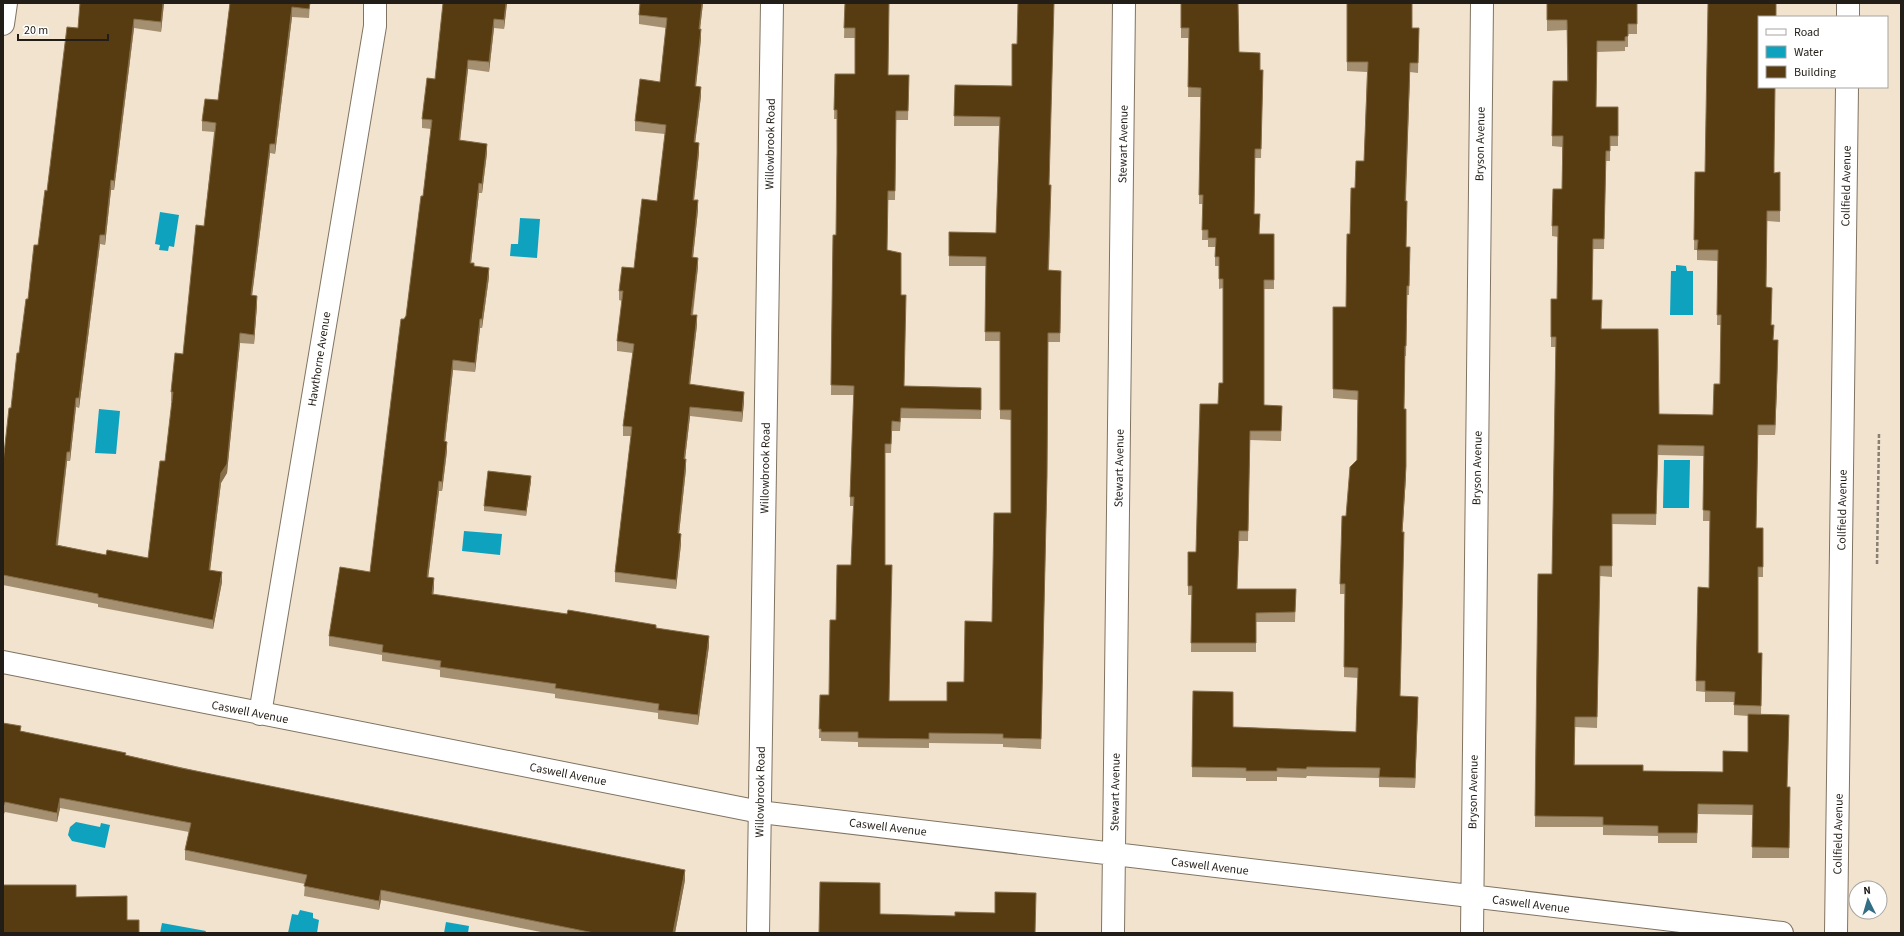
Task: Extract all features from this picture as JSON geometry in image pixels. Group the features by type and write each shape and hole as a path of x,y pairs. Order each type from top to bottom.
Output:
{"street":[{"path":"3,24 6,3"},
{"name":"Hawthorne Avenue","path":"260,714 375,26 375,3"},
{"name":"Willowbrook Road","path":"758,933 772,3"},
{"name":"Stewart Avenue","path":"1113,933 1124,3"},
{"name":"Bryson Avenue","path":"1472,933 1482,3"},
{"path":"1848,3 1848,16"},
{"name":"Collfield Avenue","path":"1836,933 1847,88"},
{"name":"Caswell Avenue","path":"3,662 760,812 1782,933"}],"path":[{"path":"1877,564 1880,433"}],"water":[{"path":"160,212 179,215 174,247 169,246 168,251 159,250 160,245 155,244"},
{"path":"520,218 540,219 537,258 510,256 511,244 518,244"},
{"path":"1676,265 1686,266 1687,271 1693,271 1693,315 1670,315 1671,271 1676,271"},
{"path":"99,409 120,411 116,454 95,453"},
{"path":"1664,460 1690,460 1689,508 1663,508"},
{"path":"464,531 502,534 500,555 462,551"},
{"path":"76,822 100,827 101,823 110,825 105,848 72,841 68,835 70,827"},
{"path":"300,910 313,913 313,918 319,920 317,933 288,933 292,914 298,915"},
{"path":"446,922 469,926 468,933 444,933"},
{"path":"162,923 206,931 205,933 160,933"}],"building":[{"path":"80,3 163,3 161,22 134,19 114,181 111,180 105,235 100,235 79,398 76,398 70,452 67,452 56,545 106,555 107,550 148,558 160,461 165,461 173,392 171,392 175,353 183,354 196,225 204,226 216,123 202,121 205,99 218,100 230,3 310,3 309,9 292,7 275,144 270,144 251,295 257,296 254,335 240,333 227,464 221,473 209,570 222,572 213,620 98,597 98,594 3,575 3,463 9,408 11,408 17,353 19,353 26,299 28,299 34,245 38,245 45,190 47,191 67,27 78,28"},
{"path":"443,3 506,3 504,20 494,19 489,62 468,60 459,140 487,144 482,184 479,183 470,263 474,263 474,266 489,268 482,319 480,319 475,363 453,360 444,441 447,442 442,482 439,481 427,577 434,578 432,594 567,614 568,610 656,625 656,628 709,636 698,715 658,710 659,704 555,688 556,684 440,667 441,661 382,652 383,645 329,636 340,567 370,572 401,319 404,319 406,316 432,120 422,119 427,78 435,79"},
{"path":"640,3 702,3 695,86 701,87 694,142 699,143 693,200 698,200 692,257 698,258 691,315 697,315 689,384 744,392 742,412 690,407 678,533 681,534 676,580 615,572 632,427 623,426 634,344 617,341 623,291 619,291 622,267 634,268 642,199 657,201 666,125 635,121 640,79 660,82 667,18 639,15"},
{"path":"845,3 889,3 888,75 909,75 908,111 896,111 895,191 888,191 887,250 901,253 901,295 906,295 904,386 981,388 981,410 901,408 900,422 892,421 891,444 885,444 885,565 892,565 889,701 947,701 947,682 964,682 965,621 992,622 994,513 1011,513 1011,410 1000,410 1000,332 985,332 986,257 949,256 949,232 996,233 1000,117 954,116 955,85 1012,86 1012,44 1017,44 1018,3 1054,3 1048,270 1061,271 1060,333 1048,333 1047,476 1041,739 1003,738 1003,734 929,733 929,739 858,738 858,732 821,732 821,729 819,729 820,695 829,695 830,620 836,620 837,565 851,565 854,497 850,497 854,386 831,385 833,235 836,235 837,110 834,110 835,74 855,74 855,28 844,28"},
{"path":"1181,3 1238,3 1239,52 1260,53 1260,70 1263,70 1261,149 1255,149 1254,214 1260,214 1259,234 1274,234 1274,280 1264,280 1264,405 1282,406 1281,431 1250,431 1248,531 1239,531 1237,589 1296,589 1295,612 1256,613 1256,643 1191,643 1192,586 1188,586 1188,552 1196,552 1200,404 1218,404 1219,383 1223,383 1223,279 1219,279 1219,257 1215,257 1216,238 1208,238 1208,230 1202,230 1203,195 1199,195 1201,88 1188,87 1189,28 1181,28"},
{"path":"1347,3 1412,3 1412,28 1419,28 1418,63 1410,63 1405,201 1407,201 1406,247 1410,247 1405,346 1404,409 1406,409 1406,466 1402,532 1404,532 1400,696 1418,697 1415,778 1379,777 1380,768 1307,767 1306,769 1277,768 1277,771 1246,771 1246,768 1192,767 1193,691 1233,692 1233,727 1356,732 1358,668 1344,667 1345,584 1340,584 1342,516 1346,516 1350,467 1357,460 1358,391 1333,389 1333,307 1346,307 1347,234 1350,234 1351,188 1355,188 1356,161 1364,161 1368,62 1347,62"},
{"path":"1547,3 1637,3 1637,24 1628,24 1628,36 1625,37 1625,41 1597,41 1596,107 1618,107 1618,136 1610,136 1610,151 1606,151 1604,239 1593,239 1592,300 1602,300 1601,329 1658,329 1659,414 1713,415 1714,384 1720,384 1721,315 1717,315 1718,250 1697,250 1698,240 1694,240 1695,172 1705,172 1708,3 1776,3 1776,16 1758,16 1758,88 1775,88 1774,173 1780,172 1780,211 1767,211 1766,287 1772,288 1771,325 1774,325 1773,340 1778,340 1775,425 1758,425 1756,528 1763,528 1763,567 1758,567 1758,653 1762,653 1761,706 1734,705 1735,692 1705,691 1705,681 1696,681 1698,587 1709,588 1710,511 1703,510 1704,446 1658,445 1656,514 1612,514 1612,566 1600,566 1597,717 1575,717 1574,765 1643,765 1643,771 1723,772 1723,751 1748,752 1748,714 1789,715 1787,787 1790,787 1789,848 1752,847 1753,805 1698,804 1697,833 1658,833 1658,826 1603,825 1603,817 1535,816 1538,574 1552,574 1556,337 1551,337 1551,299 1557,299 1558,226 1552,226 1553,189 1562,189 1563,136 1552,136 1553,81 1568,81 1567,20 1547,20"},
{"path":"488,471 531,476 526,511 484,506"},
{"path":"3,723 21,726 20,731 126,753 125,755 181,768 685,870 673,933 594,933 381,890 379,901 304,886 307,875 185,850 191,823 60,798 57,813 5,802 4,805"},
{"path":"820,882 880,883 880,914 955,916 955,912 995,913 995,892 1036,893 1035,933 819,933"},
{"path":"3,885 76,885 76,897 127,896 127,920 139,920 139,933 3,933"}]}
